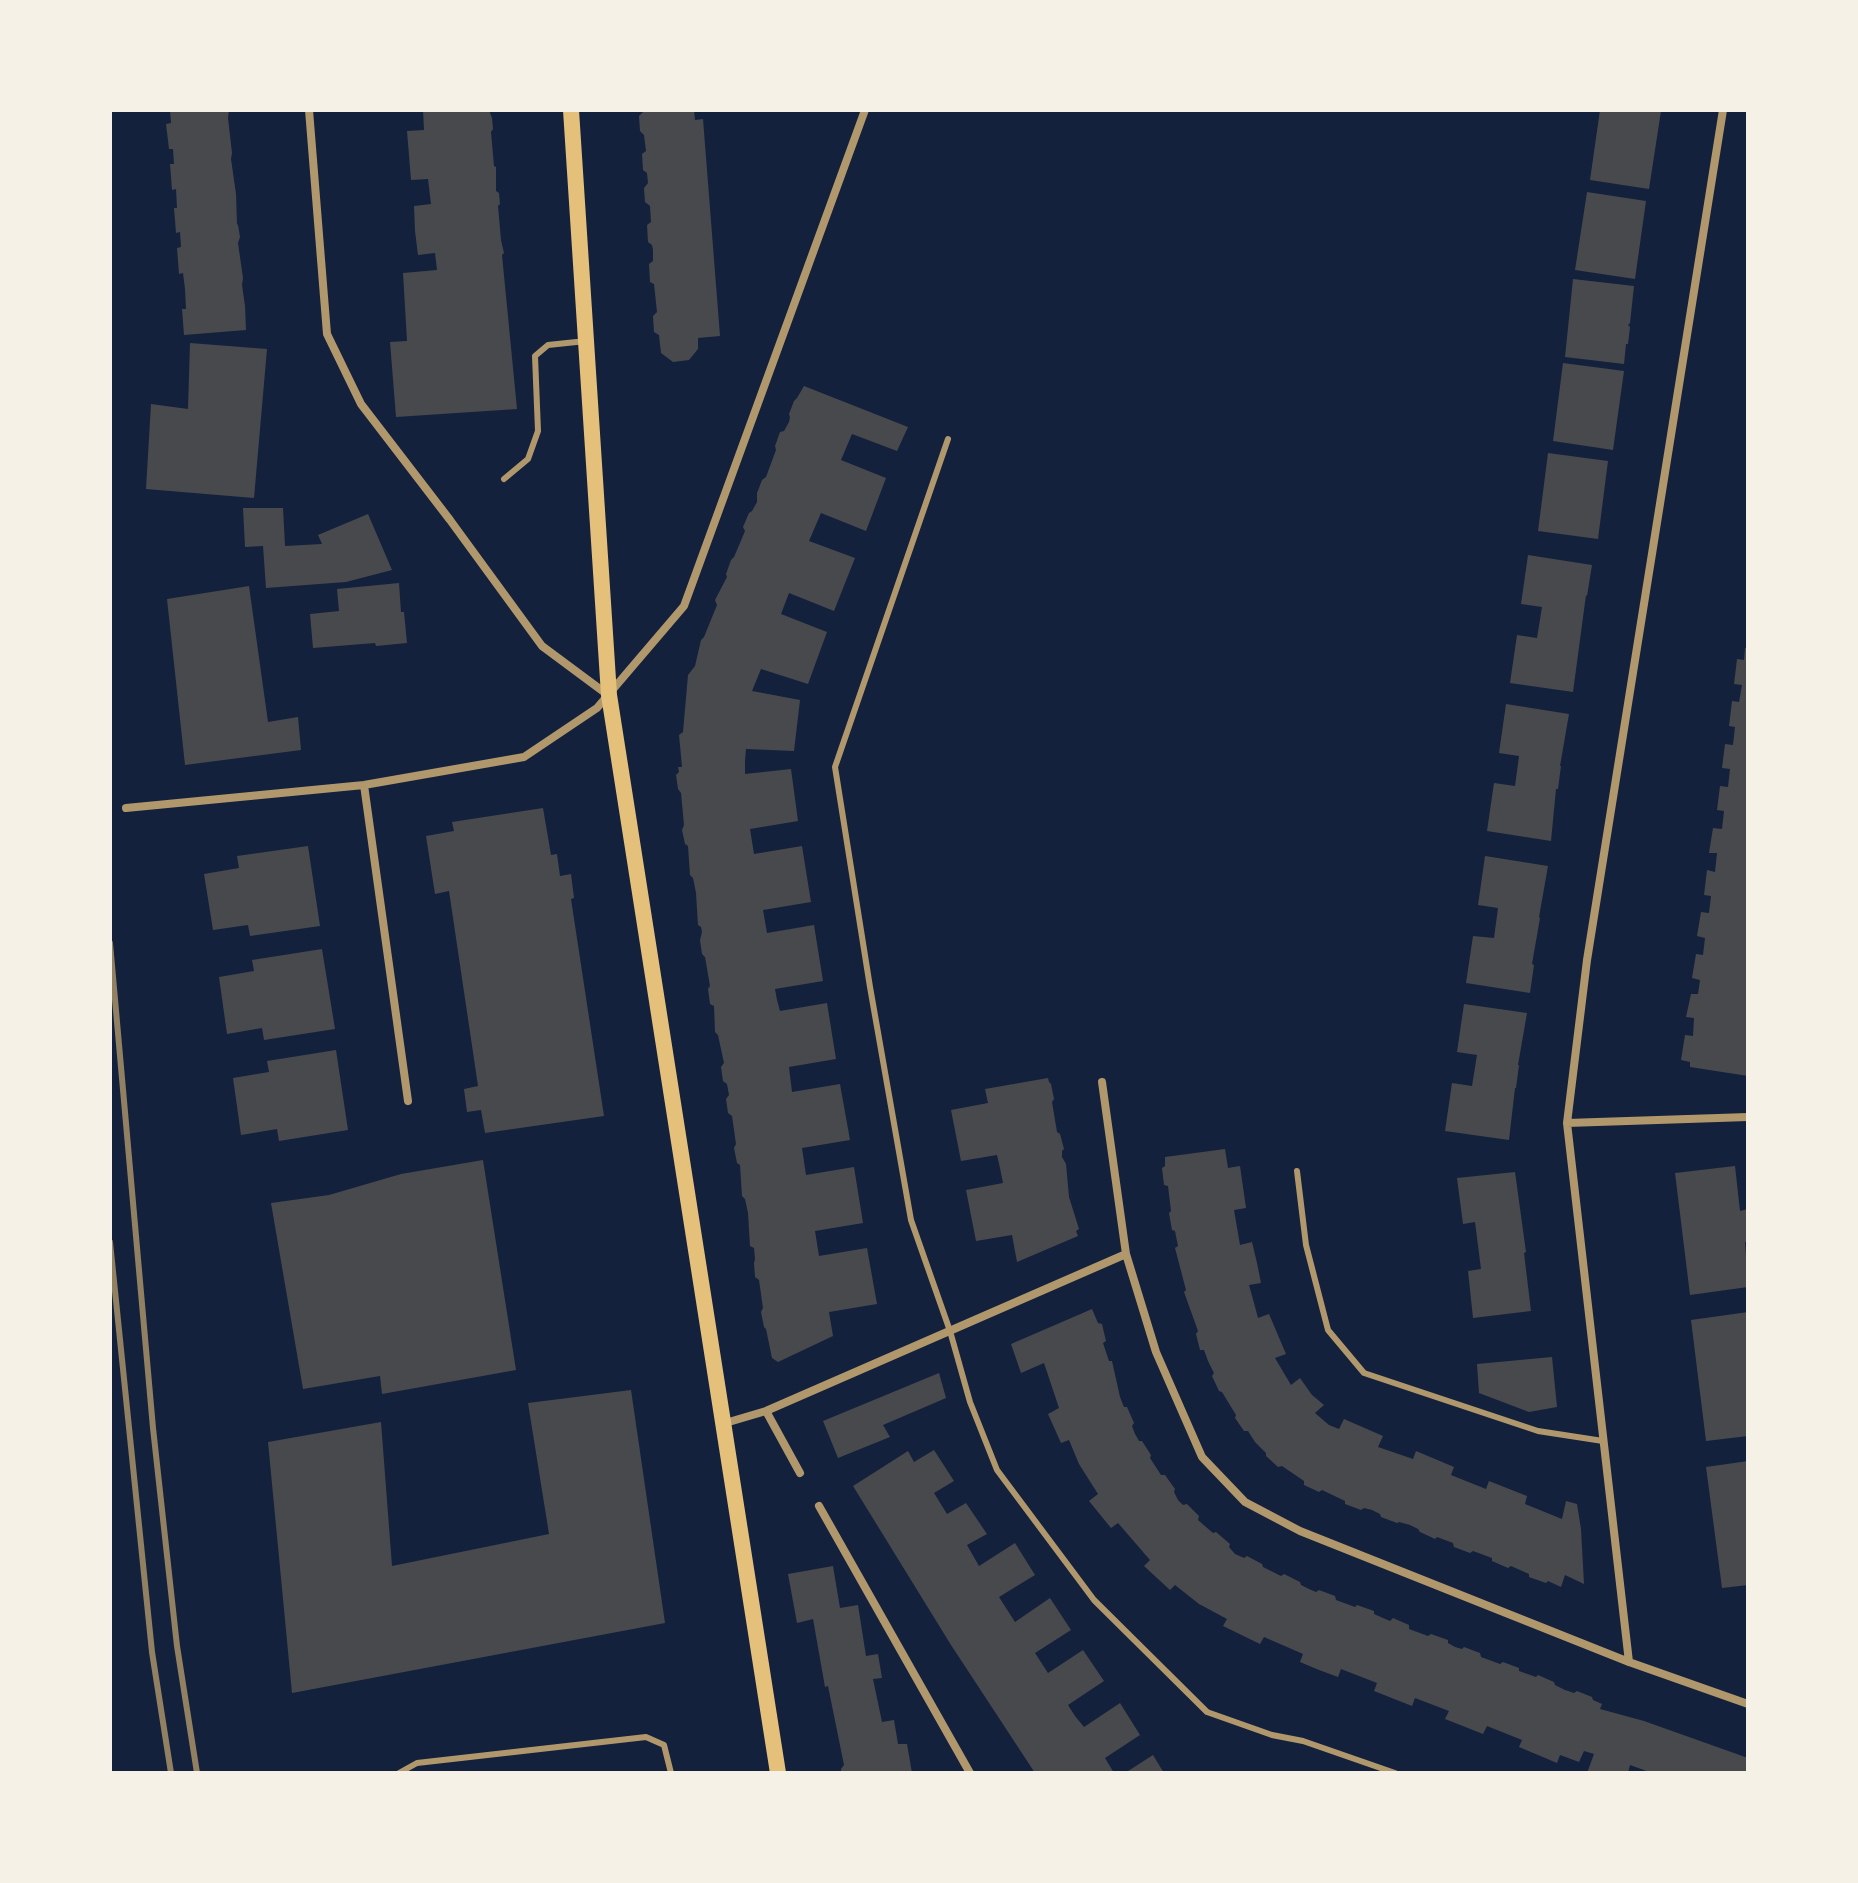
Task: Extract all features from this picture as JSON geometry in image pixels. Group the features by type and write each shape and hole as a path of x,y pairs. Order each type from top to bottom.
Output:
{"main road":[{"path":"571,110 609,695 778,1773"}],"street":[{"path":"309,110 327,334 361,404 542,646 609,695"},
{"path":"126,808 364,785 524,757 597,708 684,606 865,110"},
{"path":"1629,1662 1567,1123 1587,960 1723,110"},
{"path":"364,785 408,1101"},
{"path":"1102,1082 1126,1254 1156,1352 1202,1457 1245,1502 1300,1531 1629,1662 1748,1704"},
{"path":"1567,1123 1748,1117"},
{"path":"722,1424 766,1411 1126,1254"},
{"path":"766,1411 800,1473"},
{"path":"819,1506 970,1773"}],"lane":[{"path":"504,479 528,459 538,431 535,356 548,345 586,341"},
{"path":"948,439 835,767 911,1220 950,1331 970,1402 997,1470 1094,1600 1207,1712 1395,1773"},
{"path":"1297,1171 1306,1245 1328,1330 1364,1373 1538,1431 1603,1441"},
{"path":"399,1773 417,1763 646,1737 664,1745 671,1773"}],"building":[{"path":"170,110 229,110 246,330 184,335 182,309 186,309 185,289 183,273 179,274 177,248 181,247 180,232 176,233 176,189 172,190 170,164 174,164 173,149 169,149 166,124 171,123"},
{"path":"423,110 489,110 492,118 517,409 396,417 390,342 407,341 403,273 437,270 435,253 418,255 415,231 414,206 431,204 428,179 411,180 407,131 424,130"},
{"path":"642,110 694,110 695,120 703,119 720,336 698,338 698,349 689,360 673,362 661,353 659,335 654,332 653,316 657,312 654,284 650,282 649,264 653,261 653,250 648,242 647,225 651,222 650,206 645,202 644,188 648,183 647,173 643,170 642,154 646,151 644,135 640,131 639,116"},
{"path":"1600,110 1661,111 1649,189 1590,180"},
{"path":"1587,192 1646,201 1635,279 1575,270"},
{"path":"1573,279 1634,286 1624,364 1565,357"},
{"path":"190,343 267,349 254,498 146,489 151,404 188,409"},
{"path":"1563,363 1624,371 1613,450 1553,441"},
{"path":"804,386 908,427 897,451 852,434 841,460 886,478 866,531 821,513 809,541 855,558 834,611 789,593 781,614 827,632 808,684 761,669 752,691 800,700 794,751 746,749 745,761 745,774 791,769 798,821 750,829 754,854 802,846 811,902 763,910 767,933 814,925 823,981 775,989 780,1011 827,1003 836,1059 789,1067 792,1092 840,1084 850,1140 802,1148 806,1175 854,1167 863,1223 815,1231 819,1256 867,1248 877,1304 829,1312 833,1336 778,1362 772,1358 761,1312 763,1308 759,1280 755,1277 754,1248 750,1246 748,1213 734,1148 732,1116 728,1113 726,1099 729,1095 727,1084 723,1081 721,1067 724,1063 715,1032 714,1006 710,1004 710,986 700,940 702,932 698,925 688,846 682,830 681,793 676,775 678,767 682,767 679,735 683,732 688,675 695,666 701,640 717,605 715,600 745,531 743,527 749,513 757,502 757,493 766,477 780,432 789,422 794,401"},
{"path":"1548,453 1608,461 1598,539 1538,531"},
{"path":"243,508 283,508 285,546 322,544 318,535 368,514 392,570 346,582 266,588 263,546 245,547"},
{"path":"1528,555 1592,565 1573,692 1510,683 1517,635 1537,638 1542,607 1521,604"},
{"path":"399,583 407,643 313,648 310,614 339,611 337,589"},
{"path":"249,586 268,722 298,717 301,750 185,765 167,599"},
{"path":"1745,648 1748,648 1748,1076 1690,1067 1690,1062 1681,1060 1685,1035 1693,1036 1694,1018 1686,1017 1691,994 1698,994 1700,980 1692,978 1696,954 1703,955 1705,938 1697,936 1701,912 1709,913 1711,896 1704,895 1707,870 1715,872 1717,853 1709,853 1713,828 1722,829 1724,811 1717,810 1720,786 1728,787 1730,769 1722,768 1725,744 1733,745 1735,727 1729,726 1732,701 1739,702 1742,685 1734,684 1737,659 1744,660"},
{"path":"1506,704 1569,714 1551,841 1487,831 1494,783 1515,786 1519,756 1499,753"},
{"path":"543,808 551,855 557,854 560,876 571,874 574,898 571,899 604,1116 485,1133 481,1110 467,1112 464,1089 478,1086 449,891 435,894 426,836 454,831 452,822"},
{"path":"308,846 320,926 250,936 248,925 213,930 204,874 239,868 237,856"},
{"path":"1485,856 1548,866 1530,993 1466,983 1473,936 1494,938 1498,908 1478,905"},
{"path":"322,949 335,1029 264,1040 262,1028 227,1034 219,977 254,971 252,960"},
{"path":"1464,1004 1527,1013 1509,1140 1445,1131 1452,1083 1472,1086 1477,1055 1457,1052"},
{"path":"336,1050 348,1130 279,1141 277,1129 241,1135 233,1078 269,1072 267,1061"},
{"path":"1048,1078 1054,1099 1057,1132 1064,1149 1062,1157 1066,1164 1069,1197 1079,1229 1076,1231 1078,1236 1017,1262 1012,1235 976,1241 966,1190 1003,1183 997,1155 961,1161 951,1110 988,1103 985,1089"},
{"path":"1225,1149 1228,1168 1240,1166 1246,1208 1234,1210 1240,1245 1252,1242 1257,1263 1261,1283 1249,1285 1258,1318 1269,1314 1286,1354 1275,1358 1291,1385 1300,1378 1324,1405 1315,1413 1329,1425 1339,1429 1344,1419 1383,1436 1378,1447 1413,1459 1416,1451 1454,1467 1451,1475 1486,1489 1489,1481 1527,1496 1525,1504 1562,1519 1566,1501 1577,1504 1584,1584 1565,1575 1561,1587 1548,1581 1546,1583 1511,1566 1508,1568 1492,1561 1492,1558 1454,1547 1453,1543 1437,1537 1435,1539 1410,1525 1381,1517 1372,1510 1345,1504 1345,1501 1322,1490 1319,1492 1304,1485 1304,1481 1282,1466 1278,1467 1248,1431 1244,1431 1219,1391 1204,1350 1200,1350 1198,1331 1184,1292 1175,1248 1178,1246 1169,1213 1168,1186 1164,1185 1162,1168 1165,1157"},
{"path":"483,1160 516,1370 382,1394 380,1376 303,1389 271,1203 329,1195 401,1174"},
{"path":"1735,1166 1740,1211 1748,1209 1748,1242 1745,1242 1748,1287 1690,1295 1675,1173"},
{"path":"1515,1172 1531,1311 1473,1318 1468,1271 1481,1269 1475,1222 1463,1224 1457,1178"},
{"path":"1092,1309 1098,1323 1102,1324 1106,1341 1103,1343 1109,1361 1112,1361 1120,1397 1134,1423 1132,1426 1139,1441 1142,1441 1161,1475 1165,1475 1175,1489 1178,1500 1183,1505 1187,1504 1199,1516 1198,1520 1230,1544 1235,1554 1244,1558 1247,1556 1316,1592 1319,1590 1335,1596 1336,1600 1374,1611 1374,1614 1390,1621 1393,1618 1409,1625 1409,1629 1448,1640 1455,1647 1464,1647 1480,1653 1481,1657 1500,1664 1503,1662 1536,1677 1538,1675 1565,1690 1592,1697 1602,1704 1600,1709 1644,1721 1748,1758 1748,1773 1652,1773 1630,1765 1628,1773 1587,1773 1594,1754 1584,1751 1579,1762 1560,1755 1557,1763 1519,1747 1522,1740 1487,1726 1483,1734 1445,1719 1449,1711 1415,1698 1412,1706 1374,1691 1377,1683 1341,1669 1338,1677 1300,1662 1303,1654 1264,1637 1260,1644 1223,1626 1227,1619 1199,1604 1175,1585 1170,1590 1144,1566 1150,1560 1118,1523 1111,1528 1089,1501 1098,1494 1079,1464 1069,1440 1061,1443 1048,1414 1059,1408 1044,1363 1021,1373 1011,1344"},
{"path":"1748,1312 1748,1436 1706,1441 1691,1320"},
{"path":"1552,1357 1557,1407 1529,1412 1479,1393 1477,1364"},
{"path":"939,1373 946,1398 883,1425 890,1437 838,1458 823,1421"},
{"path":"631,1390 665,1623 292,1693 268,1442 381,1422 392,1566 549,1534 528,1403"},
{"path":"934,1450 954,1481 934,1493 947,1514 966,1503 987,1534 967,1545 979,1566 1015,1543 1035,1575 999,1597 1015,1622 1050,1598 1071,1630 1035,1653 1048,1673 1083,1650 1104,1681 1068,1705 1075,1716 1084,1727 1120,1703 1140,1735 1105,1758 1114,1773 1035,1773 853,1486 908,1451 914,1462"},
{"path":"1748,1461 1748,1585 1722,1588 1706,1467"},
{"path":"833,1566 840,1608 858,1605 866,1656 878,1654 882,1678 873,1679 882,1722 894,1720 898,1744 907,1744 912,1773 841,1773 844,1765 813,1619 797,1623 788,1574"},
{"path":"1153,1755 1164,1773 1125,1773"}],"railway":[{"path":"110,943 153,1428 177,1646 197,1773"},
{"path":"110,1242 152,1652 171,1773"}]}
